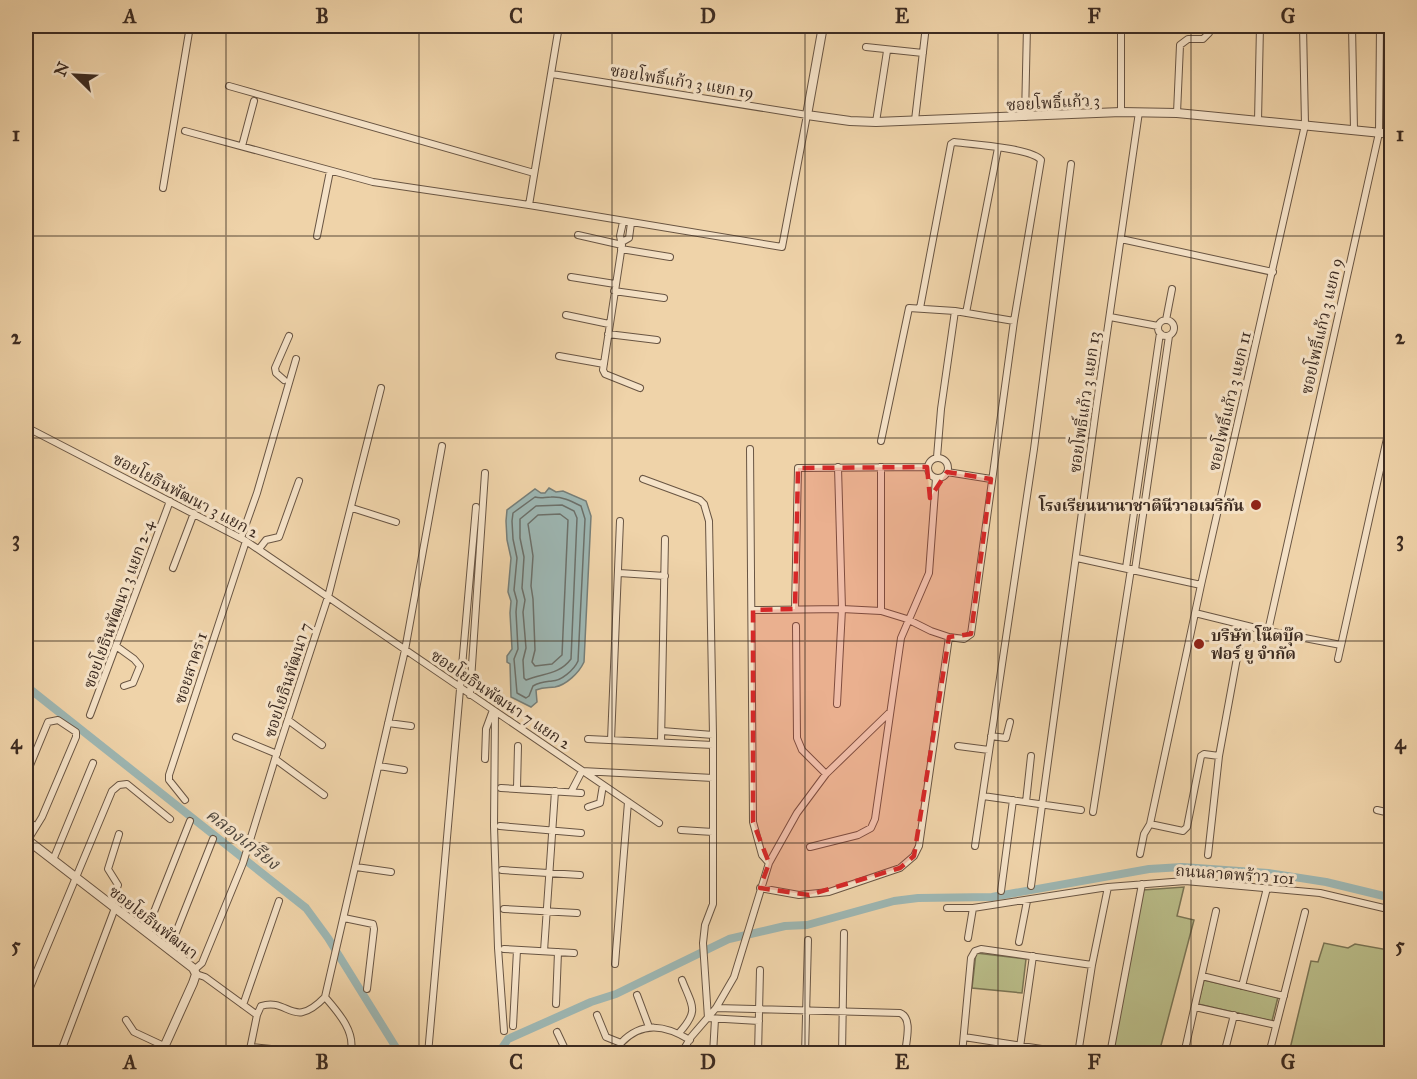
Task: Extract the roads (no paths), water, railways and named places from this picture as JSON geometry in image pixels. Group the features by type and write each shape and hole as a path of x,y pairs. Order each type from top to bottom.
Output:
{"street":[{"path":"163,188 190,26"},
{"path":"529,205 558,26"},
{"path":"185,131 373,182 782,247 823,26"},
{"path":"915,120 926,26"},
{"path":"1025,117 1027,26"},
{"path":"1120,112 1121,26"},
{"path":"1177,113 1180,45 1188,39 1203,39 1209,33 1209,26"},
{"path":"1258,121 1260,26"},
{"name":"ซอยโพธิ์แก้ว 3 แยก 11","path":"1140,854 1144,834 1150,824 1201,585 1305,125 1303,26"},
{"path":"1352,26 1354,130"},
{"name":"ซอยโพธิ์แก้ว 3 แยก 9","path":"1268,631 1379,133 1380,26"},
{"path":"866,47 886,51 923,53"},
{"path":"876,122 886,51"},
{"name":"ซอยโพธิ์แก้ว 3 แยก 19","path":"552,74 807,115"},
{"path":"229,86 534,173"},
{"path":"242,146 254,101"},
{"name":"ซอยโพธิ์แก้ว 3","path":"807,115 876,122 1120,112 1177,113 1392,134"},
{"name":"ซอยโพธิ์แก้ว 3 แยก 13","path":"1031,886 1139,112"},
{"path":"753,610 881,611 949,637 964,639 970,634 1014,321 1041,160 1036,154 998,147 954,142 951,144 920,308"},
{"path":"966,313 998,147"},
{"path":"975,846 1034,449 1071,164"},
{"path":"317,236 330,171"},
{"path":"623,222 620,236 622,246 603,370 605,374 640,388"},
{"path":"622,246 629,238 632,223"},
{"path":"578,235 670,257"},
{"path":"1121,239 1273,272"},
{"path":"571,277 664,298"},
{"path":"1166,320 1172,289"},
{"path":"880,441 908,311 911,307 955,311 1014,321"},
{"path":"937,457 941,409 955,311"},
{"path":"566,315 609,324"},
{"path":"1110,317 1159,330 1169,336"},
{"path":"1130,569 1127,557 1159,330 1161,322 1166,320"},
{"path":"1093,812 1130,569 1136,559 1169,336 1174,331 1174,326 1166,320"},
{"path":"608,334 657,340"},
{"path":"284,380 276,373 275,368 289,336"},
{"path":"559,356 604,364"},
{"path":"244,539 296,359"},
{"name":"ซอยโยธินพัฒนา 7","path":"195,972 202,963 243,863 328,597 381,388"},
{"path":"1149,406 1158,407"},
{"path":"1338,659 1392,416"},
{"name":"ซอยโยธินพัฒนา 3 แยก 2","path":"26,427 244,539 328,597"},
{"path":"280,1050 250,1050 257,1015 261,1006 267,1004 305,1012 312,1010 325,997 405,650 442,446"},
{"path":"750,449 753,822 762,855 769,863"},
{"path":"937,457 947,463 947,472 941,478 936,478 929,474 927,467 930,460 937,457"},
{"path":"795,609 798,469 801,466 927,467"},
{"path":"837,704 842,609 838,467"},
{"path":"881,467 881,611"},
{"path":"947,472 992,479"},
{"path":"470,695 485,473"},
{"path":"810,846 858,835 871,828 877,808 901,638 907,620 927,581 930,566 936,478"},
{"path":"644,479 700,500 707,510 709,521 713,904 705,925 703,943 708,1018"},
{"path":"259,549 266,540 279,537 299,481"},
{"name":"ซอยโยธินพัฒนา 3 แยก 2-4","path":"90,715 170,501"},
{"path":"428,1053 476,507"},
{"path":"352,508 396,522"},
{"path":"173,568 194,513"},
{"path":"611,740 620,521"},
{"path":"1132,523 1141,525"},
{"name":"ซอยสาคร 1","path":"185,800 169,780 169,775 244,539"},
{"path":"661,742 665,539"},
{"path":"1127,557 1136,559"},
{"path":"1077,558 1201,585"},
{"path":"619,573 666,576"},
{"name":"ซอยโยธินพัฒนา 7 แยก 2","path":"328,597 659,823"},
{"path":"1195,613 1268,631 1341,645"},
{"path":"1208,855 1219,756 1243,625"},
{"path":"796,626 796,738 802,750 826,774"},
{"path":"760,888 799,895 829,892 900,868 914,856 919,846 949,637"},
{"path":"116,646 140,666 133,683 124,686"},
{"path":"485,759 486,729 494,711"},
{"path":"494,711 495,837 504,1031"},
{"path":"681,1053 716,1008 734,977 769,863 807,797 826,774 890,712"},
{"path":"26,775 48,722 58,720 76,732 76,737 42,817 26,841"},
{"path":"288,720 322,745"},
{"path":"991,736 1005,738 1010,722"},
{"path":"388,723 411,726"},
{"path":"662,731 713,735"},
{"path":"236,737 276,756 324,795"},
{"path":"588,739 713,745"},
{"path":"517,788 518,746"},
{"path":"958,746 989,750"},
{"path":"1150,824 1183,831 1186,829 1201,756 1204,754 1219,756"},
{"path":"1026,802 1031,756"},
{"path":"53,860 93,763"},
{"path":"379,766 404,770"},
{"path":"571,792 582,771 713,777"},
{"path":"26,997 74,877 112,791 118,785 127,784 170,819"},
{"path":"588,807 600,803 603,785"},
{"path":"501,788 580,793"},
{"path":"544,951 555,791"},
{"path":"983,796 1081,810"},
{"path":"1377,810 1391,813 1392,799"},
{"path":"1001,891 1013,801"},
{"path":"615,964 628,802"},
{"path":"26,820 34,826"},
{"path":"146,932 190,821"},
{"path":"500,826 581,833"},
{"path":"681,830 713,832"},
{"path":"60,1053 113,906 118,885 108,869 119,834"},
{"path":"170,950 213,839"},
{"name":"ซอยโยธินพัฒนา","path":"26,841 188,963 195,972 162,1050"},
{"path":"356,867 391,872"},
{"path":"502,870 580,875"},
{"name":"ถนนลาดพร้าว 101","path":"947,908 973,908 1108,887 1185,881 1320,893 1392,910"},
{"path":"1110,1053 1142,885"},
{"path":"964,1037 1076,1053 1108,887"},
{"path":"1242,986 1267,888"},
{"path":"1020,942 1027,901"},
{"path":"243,1005 279,902"},
{"path":"968,938 973,908"},
{"path":"504,909 577,913"},
{"path":"1184,1053 1216,911"},
{"path":"1269,1053 1305,912"},
{"path":"344,918 373,924 367,989"},
{"path":"842,1053 844,933"},
{"path":"805,1053 808,940"},
{"path":"504,949 574,952"},
{"path":"962,1053 971,958 975,951 981,949 1092,965"},
{"path":"513,1026 517,950"},
{"path":"556,1004 558,952"},
{"path":"1019,1053 1033,956"},
{"path":"758,1053 760,970"},
{"path":"195,972 257,1015"},
{"path":"1202,976 1284,996"},
{"path":"679,1033 689,1023 693,1013 693,1007 682,980"},
{"path":"637,995 649,1027"},
{"path":"325,997 338,1012 349,1032 352,1047 350,1053"},
{"path":"1195,1007 1276,1025"},
{"path":"716,1008 894,1012 904,1015 908,1021 905,1053"},
{"path":"597,1015 606,1037 621,1043"},
{"path":"1224,1053 1234,1015"},
{"path":"708,1018 759,1021"},
{"path":"713,1053 716,1019"},
{"path":"126,1020 134,1032 162,1050"},
{"path":"618,1053 621,1043 633,1032 649,1027 679,1033 690,1040"},
{"path":"557,1032 565,1049"},
{"path":"554,1053 565,1049 581,1053"}],"water":[{"path":"549,488 556,492 563,491 586,501 591,516 584,662 576,674 563,684 536,690 537,702 531,707 511,697 510,664 507,662 507,656 512,649 511,601 508,592 511,558 506,521 507,510 535,489 545,493"}],"waterway":[{"name":"คลองเกรียง","path":"26,686 306,908 328,938 400,1054"},
{"path":"498,1054 508,1039 591,1002 616,994 729,939 785,926 807,925 894,901 918,898 992,897 1149,869 1182,867 1268,873 1326,882 1392,898"}],"place":[{"name":"โรงเรียนนานาชาตินีวาอเมริกัน","path":"1256,505"},
{"name":"บริษัท โน๊ตบุ๊ค ฟอร์ ยู จำกัด","path":"1199,644"}]}
